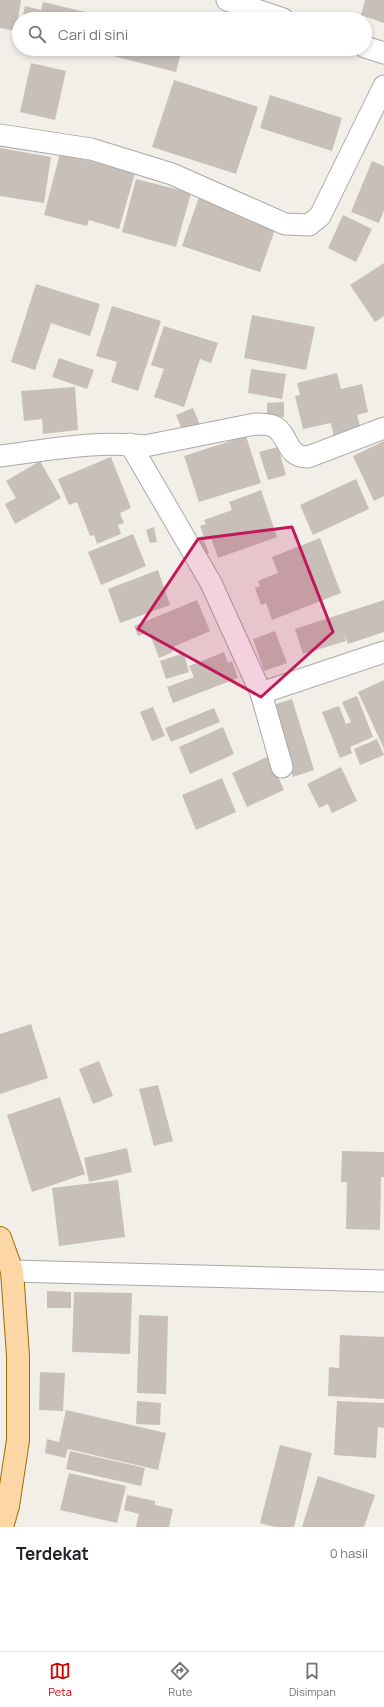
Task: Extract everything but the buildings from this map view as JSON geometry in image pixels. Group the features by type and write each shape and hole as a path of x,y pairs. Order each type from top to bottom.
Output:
{"main road":[{"path":"0,1238 12,1270 18,1356 18,1440 8,1506 2,1527"}],"street":[{"path":"227,0 262,12"},
{"path":"372,49 384,53"},
{"path":"0,135 91,149 172,174 285,224 309,225 320,216 384,86"},
{"path":"0,456 84,445 130,444 145,446 255,424 273,426 283,433 292,452 300,457 308,457 384,428"},
{"path":"130,444 211,583 261,693 282,767"},
{"path":"261,693 384,652"},
{"path":"12,1270 384,1281"}],"highlighted area":[{"path":"292,527 333,632 261,697 138,629 198,539"}]}
